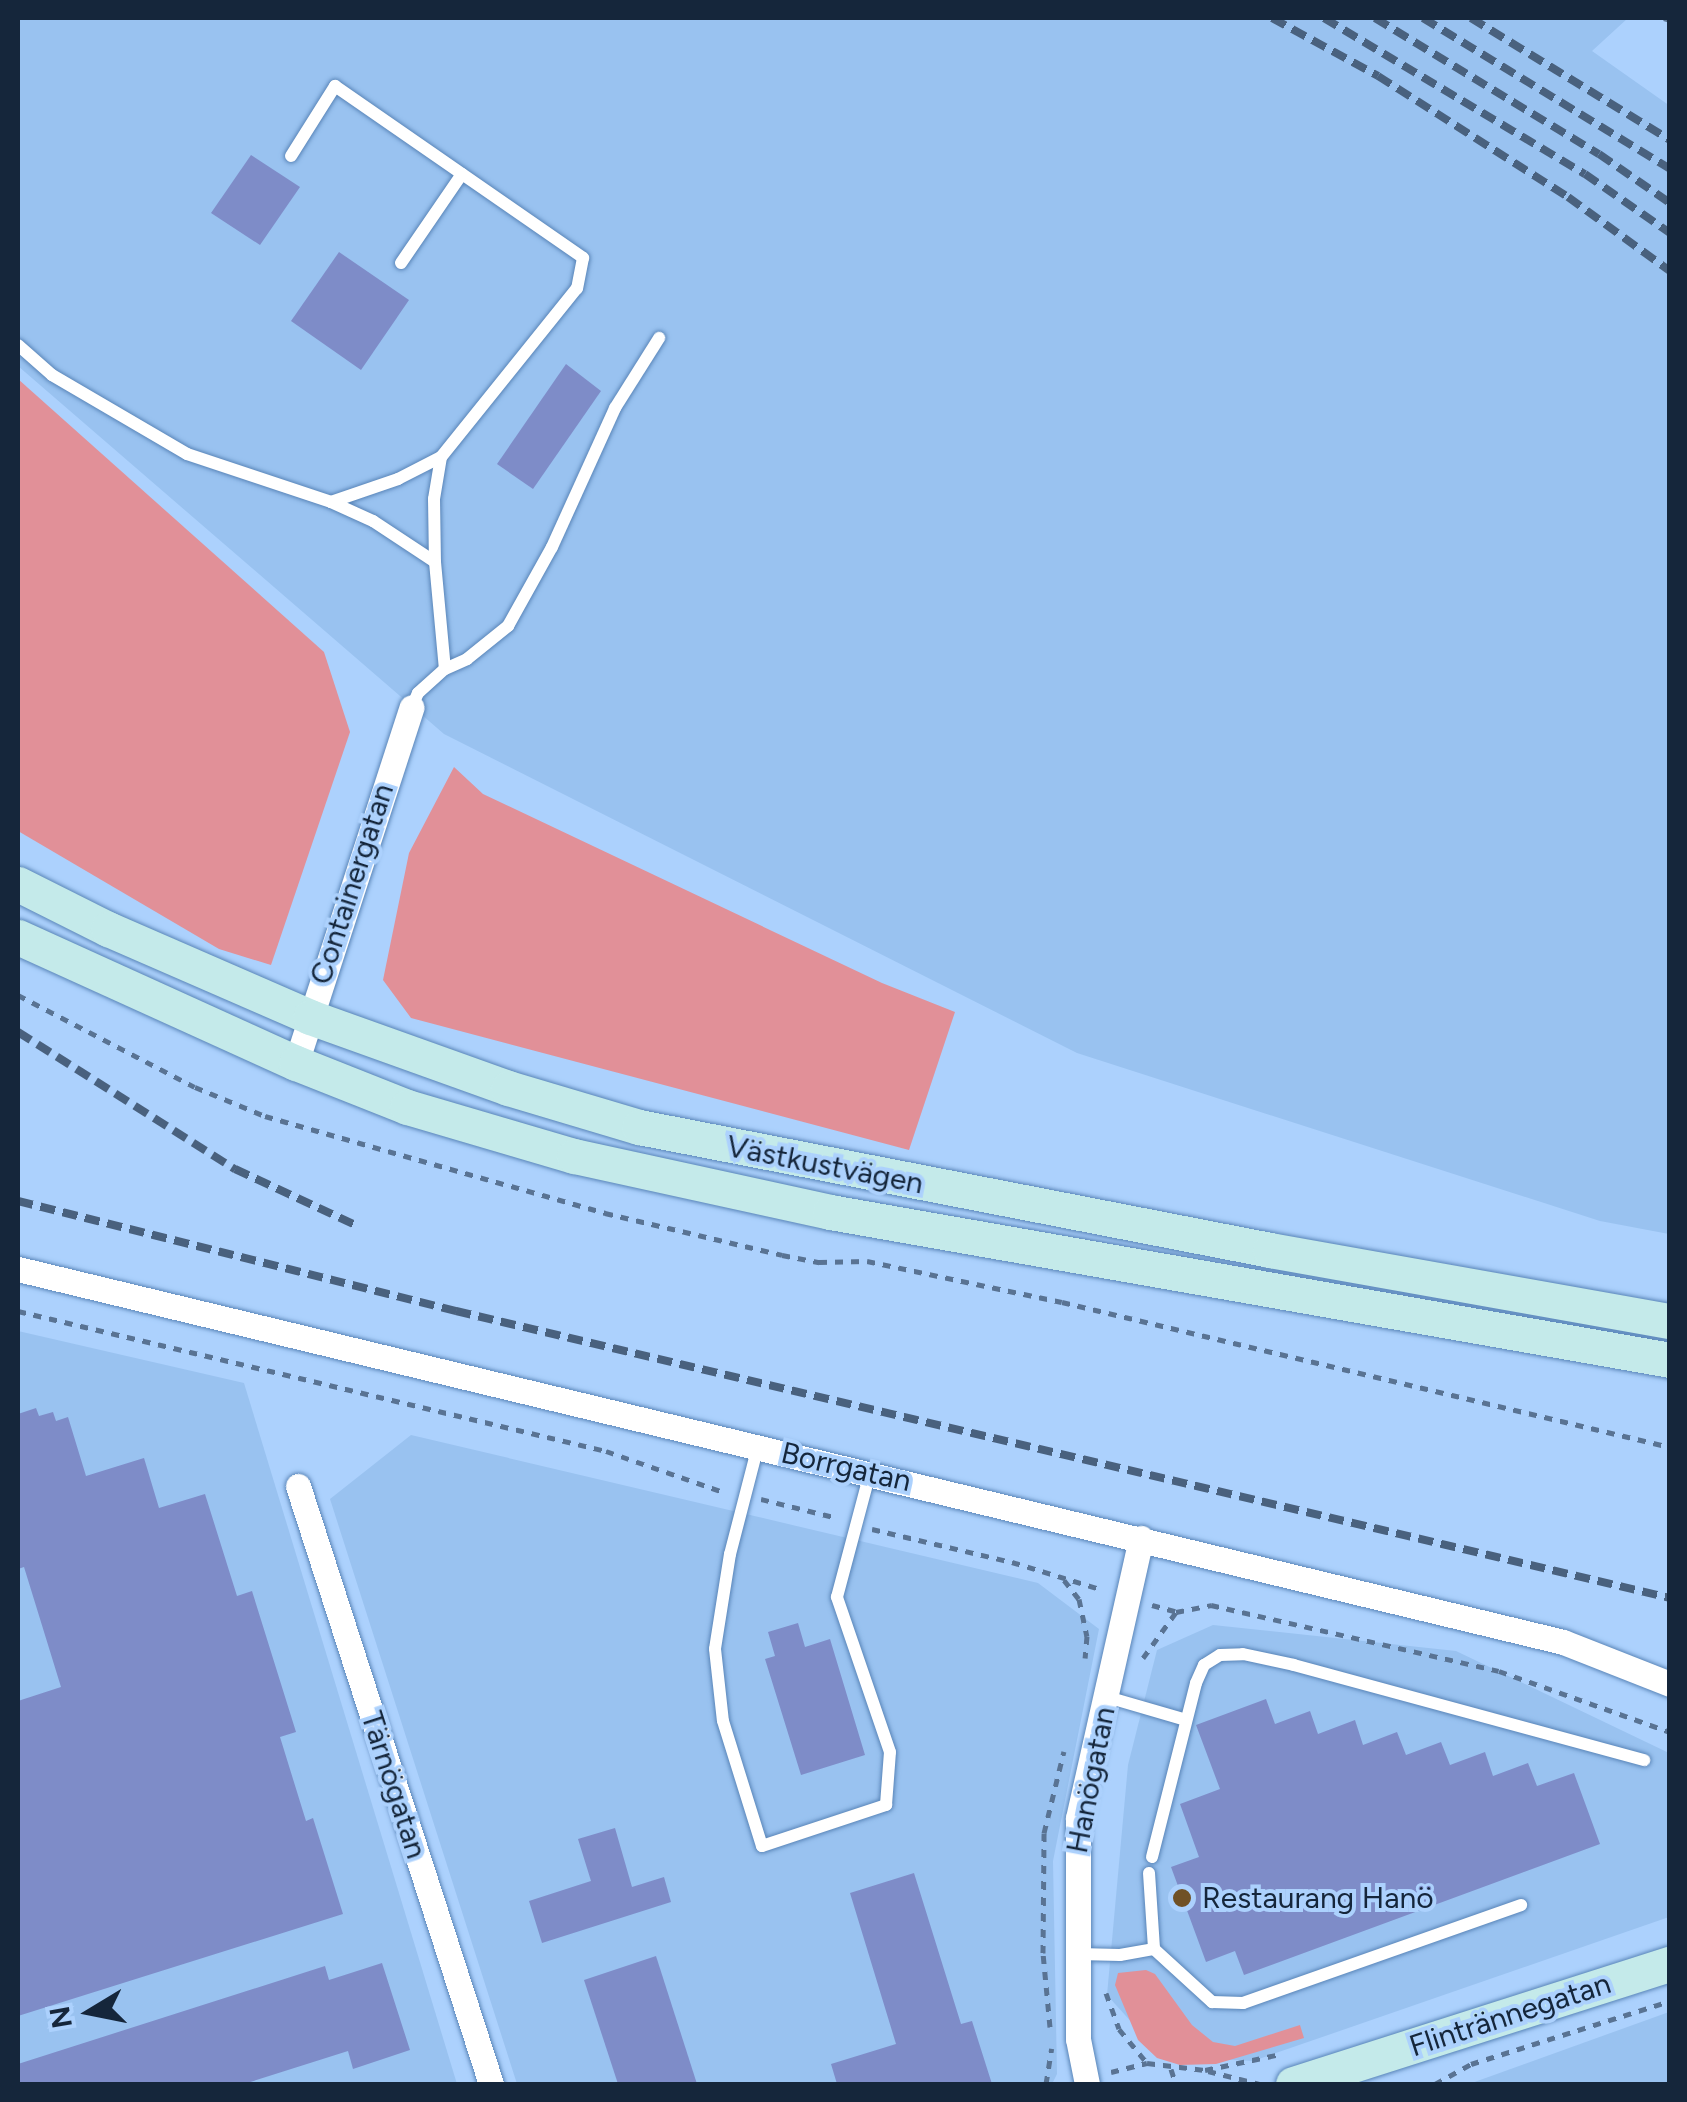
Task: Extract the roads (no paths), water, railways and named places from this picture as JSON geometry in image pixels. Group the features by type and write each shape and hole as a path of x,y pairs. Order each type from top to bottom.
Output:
{"main road":[{"name":"Västkustvägen","path":"18,884 143,946 310,1017 508,1088 640,1127 728,1147 1670,1321"},
{"name":"Västkustvägen","path":"18,937 296,1063 407,1107 574,1156 830,1212 1670,1360"},
{"name":"Flintrännegatan","path":"1293,2084 1670,1964"}],"street":[{"name":"Containergatan","path":"296,1063 412,706"},
{"name":"Borrgatan","path":"18,1270 1563,1642 1670,1684"},
{"name":"Tärnögatan","path":"298,1486 491,2084"},
{"name":"Hanögatan","path":"1087,2084 1078,2039 1088,1954 1078,1818 1118,1700 1141,1538"}],"lane":[{"path":"291,156 335,86 583,258 577,288 441,457 398,479 331,502"},
{"path":"401,264 462,174"},
{"path":"412,706 418,692 508,626 552,547 615,408 659,338"},
{"path":"18,345 52,375 187,454 331,502 374,521 435,562"},
{"path":"441,457 434,499 435,562 446,669"},
{"path":"758,1446 730,1554 715,1649 723,1722 762,1846 886,1805 890,1752 837,1597 870,1473"},
{"path":"1152,1856 1204,1664 1220,1655 1242,1654 1644,1760"},
{"path":"1118,1700 1186,1720"},
{"path":"1150,1873 1154,1949 1212,2002 1244,2004 1521,1905"},
{"path":"1088,1954 1154,1949"}],"railway":[{"path":"1272,18 1378,76 1568,197 1670,271"},
{"path":"1324,18 1585,174 1670,233"},
{"path":"1375,18 1599,154 1670,203"},
{"path":"1423,18 1670,169"},
{"path":"1471,18 1670,140"},
{"path":"18,1032 235,1169 358,1226"},
{"path":"18,1201 456,1311 1670,1598"}],"place":[{"name":"Restaurang Hanö","path":"1182,1898"}]}
